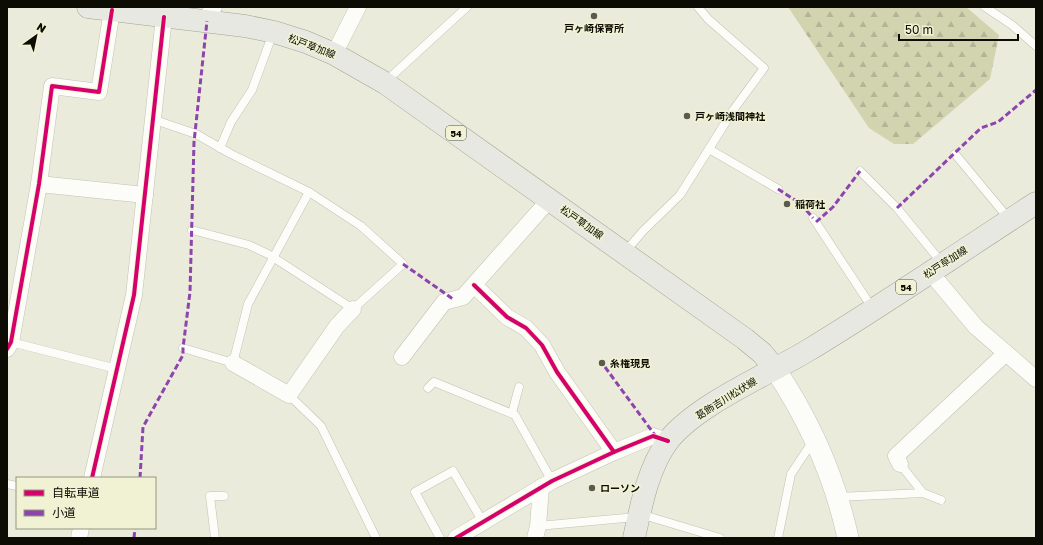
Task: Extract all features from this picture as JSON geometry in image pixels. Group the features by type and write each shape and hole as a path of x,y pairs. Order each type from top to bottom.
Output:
{"main road":[{"name":"松戸草加線","path":"88,7 121,10 164,17 209,14 306,42 334,54 384,83 625,252 745,339 762,354 775,369 872,309 1036,203"},
{"name":"葛飾吉川松伏線","path":"634,538 653,468 668,441 687,423 707,408 775,369"}],"street":[{"path":"334,54 358,7"},
{"path":"9,345 39,184 52,86 99,92 121,10"},
{"path":"92,477 134,295 164,17"},
{"path":"39,184 145,195"},
{"path":"402,356 444,302 463,297 550,199"},
{"path":"936,267 976,327 1036,379"},
{"path":"474,285 507,317 526,328 542,345 557,372 614,452"},
{"path":"233,363 289,395 337,326 353,309"},
{"path":"900,464 896,456 1006,353"},
{"path":"775,369 787,387 814,439 838,497 848,538"},
{"path":"456,538 546,484 614,452 653,436 668,441"},
{"path":"536,532 546,484"}],"lane":[{"path":"384,83 467,7"},
{"path":"625,252 643,231 680,195 734,109 764,68 708,19 698,7"},
{"path":"984,7 1012,25 1036,46"},
{"path":"220,148 231,122 252,90 274,32"},
{"path":"152,119 196,134 220,148 309,192 361,226 403,264 353,309 273,257 249,245 192,230"},
{"path":"709,149 778,189"},
{"path":"955,154 1010,220"},
{"path":"860,171 897,208 936,267"},
{"path":"184,348 233,363 248,304 309,192"},
{"path":"813,218 872,309"},
{"path":"9,345 117,369"},
{"path":"428,388 434,382 516,415 546,484"},
{"path":"512,413 519,387"},
{"path":"289,395 321,426 376,538"},
{"path":"778,538 790,474 814,439"},
{"path":"900,464 923,493"},
{"path":"440,538 414,492 453,471 483,522"},
{"path":"838,497 923,493 941,500"},
{"path":"215,538 210,496 224,496"},
{"path":"536,532 639,515 720,538"}],"green space":[{"path":"788,7 966,7 999,35 990,79 913,144 894,144 869,128"}],"marked path":[{"path":"140,477 143,427 183,355 190,292 194,142 207,21"},
{"path":"897,208 981,128 998,122 1036,90"},
{"path":"816,222 833,207 860,171"},
{"path":"778,189 801,204 813,218"},
{"path":"403,264 453,299"},
{"path":"605,367 657,438"},
{"path":"134,538 135,529"}],"cycle path":[{"path":"7,349 11,342 39,184 52,86 99,92 112,10"},
{"path":"92,477 134,295 164,17"},
{"path":"474,285 507,317 526,328 542,345 557,372 614,452"},
{"path":"456,538 552,481 614,452 653,436 668,441"}],"place":[{"name":"戸ヶ崎保育所","path":"594,16"},
{"name":"戸ヶ崎浅間神社","path":"687,116"},
{"name":"稲荷社","path":"787,204"},
{"name":"糸権現見","path":"602,363"},
{"name":"ローソン","path":"592,488"}]}
